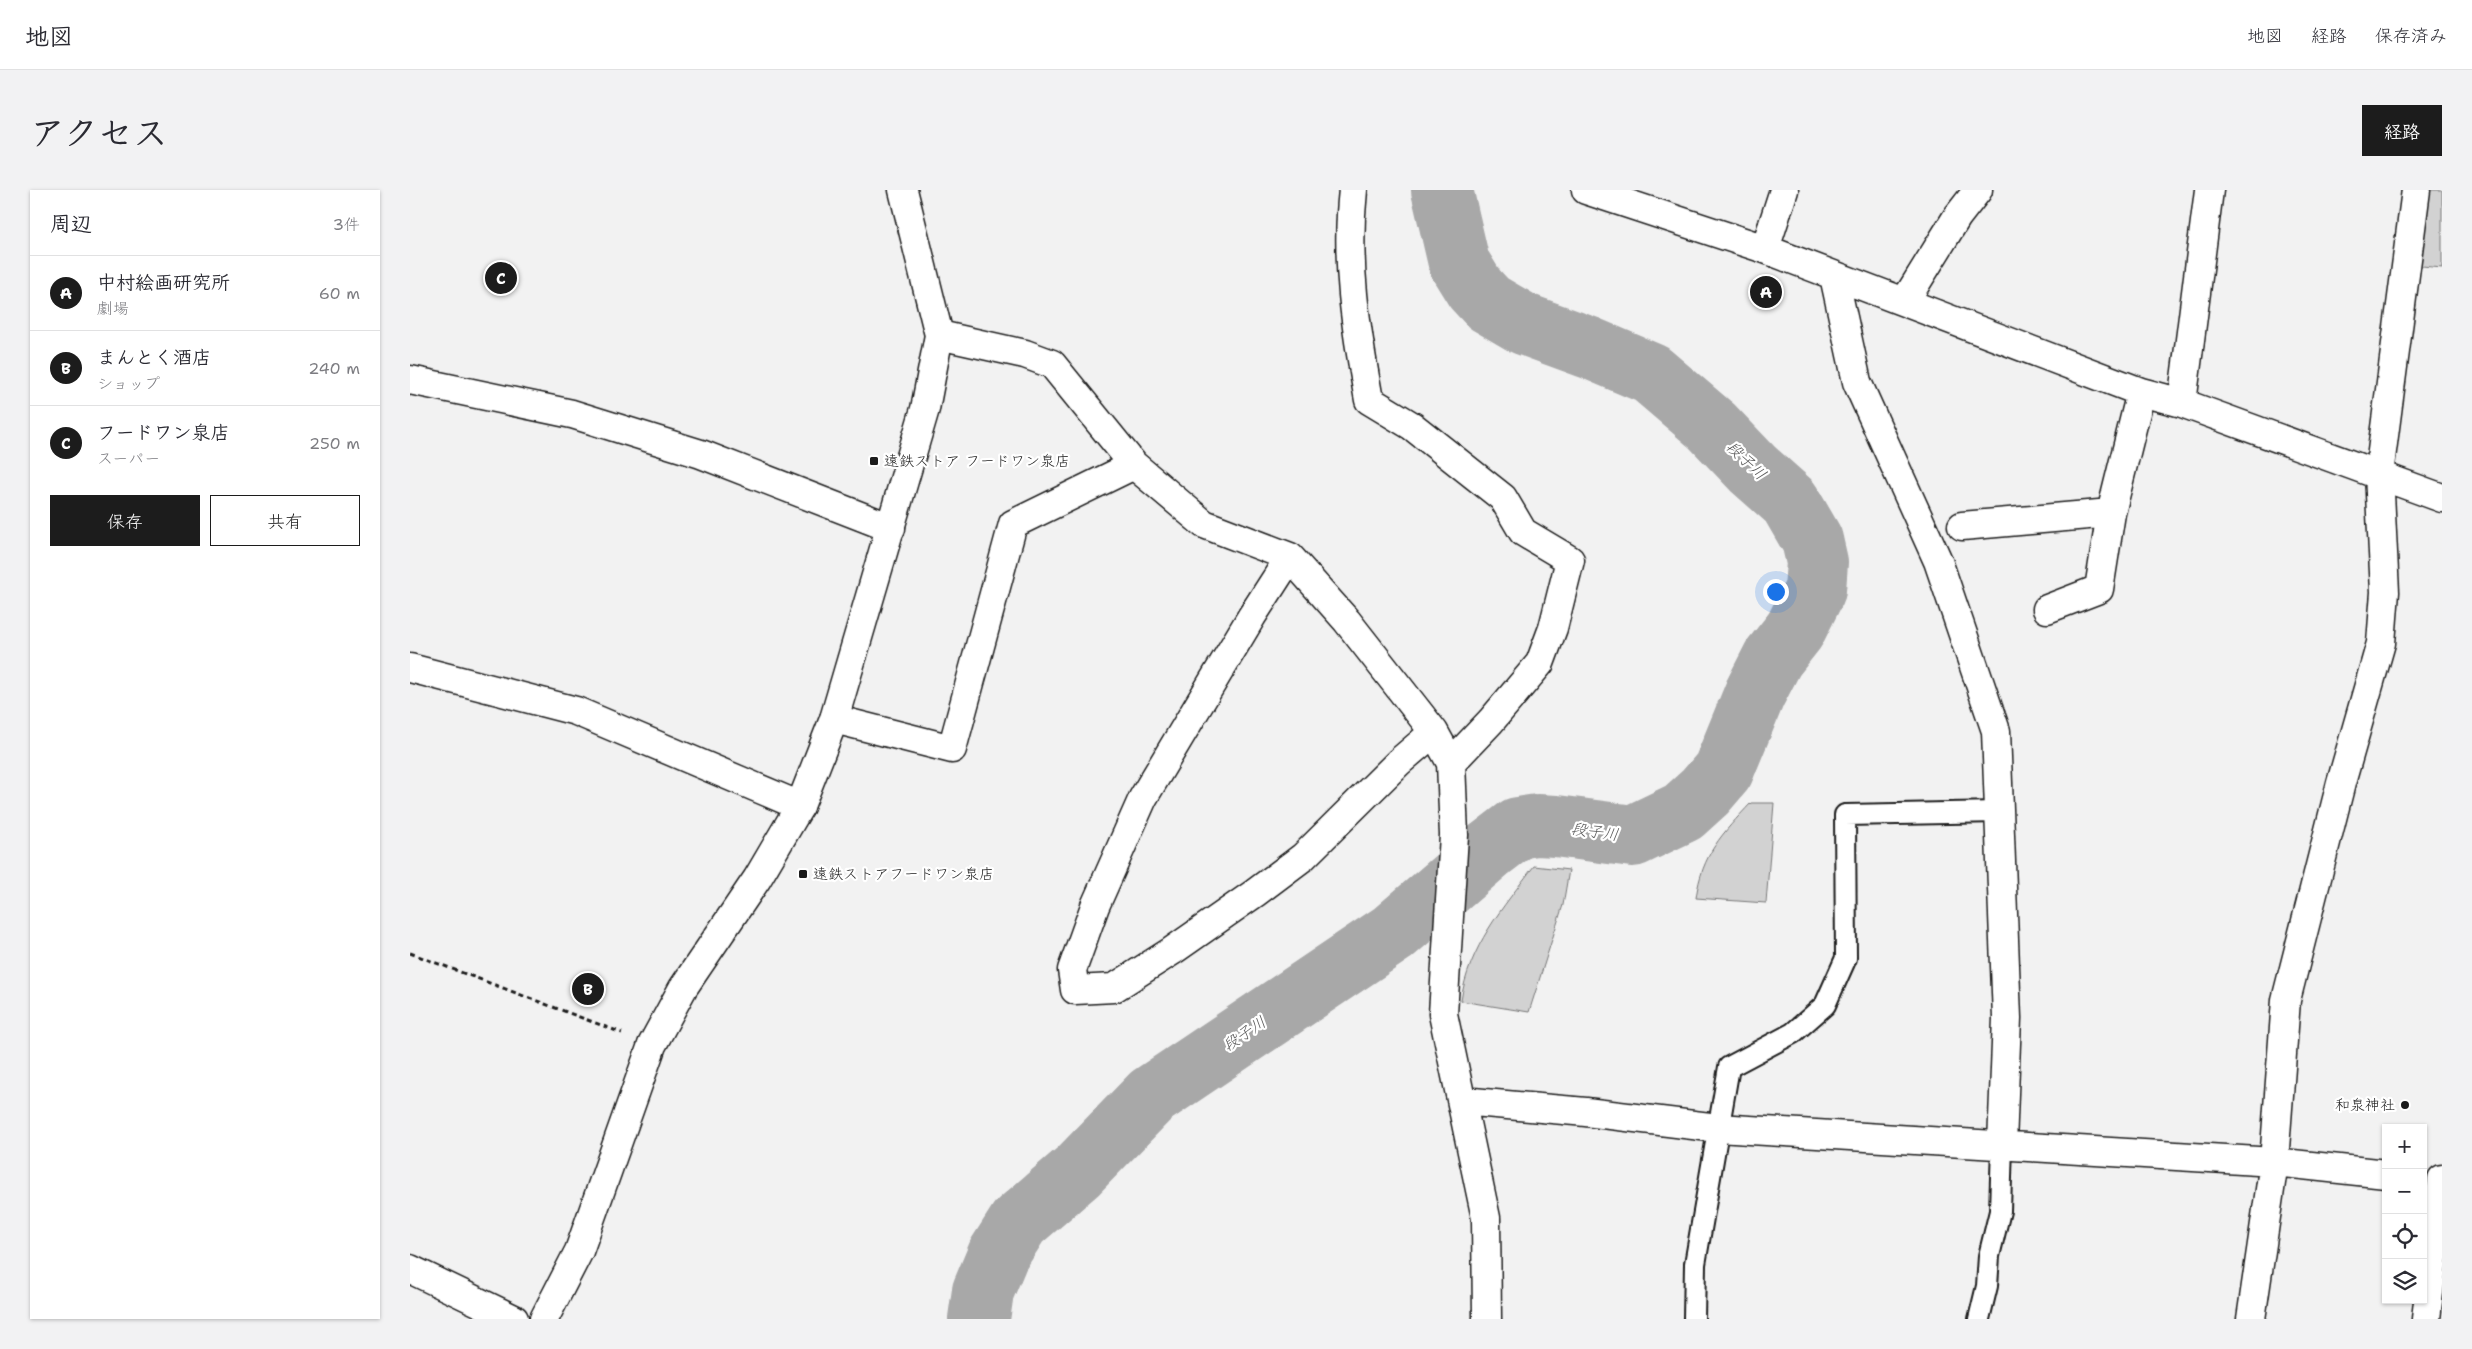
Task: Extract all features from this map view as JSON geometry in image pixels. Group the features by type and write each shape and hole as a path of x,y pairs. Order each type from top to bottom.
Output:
{"street":[{"path":"544,1319 579,1251 652,1045 684,988 757,879 800,806 834,719 925,409 940,335 904,190"},
{"path":"1353,190 1349,229 1354,314 1369,400 1412,426 1503,498 1523,532 1570,560 1553,628 1540,663 1491,722 1451,763"},
{"path":"1586,190 1765,249 2142,392 2182,403 2442,498"},
{"path":"1765,249 1784,190"},
{"path":"1905,301 1957,217 1978,190"},
{"path":"2182,403 2209,190"},
{"path":"2251,1319 2274,1162 2286,1000 2341,783 2381,643 2385,592 2379,474 2416,190"},
{"path":"1834,276 1857,382 1938,561 1996,731 2007,1018 2002,1144"},
{"path":"940,335 1025,354 1052,364 1134,465 1204,524 1290,557 1347,621 1434,732 1451,763 1454,835 1443,1014 1486,1218 1486,1319"},
{"path":"410,380 590,420 701,454 891,528"},
{"path":"2046,609 2100,589 2111,513 2142,392"},
{"path":"834,719 952,749 1013,524 1134,465"},
{"path":"1962,526 2111,513"},
{"path":"1290,557 1252,616 1144,798 1095,906 1072,970 1076,990 1114,988 1172,952 1255,893 1303,857 1398,762 1434,732"},
{"path":"410,668 576,711 800,806"},
{"path":"1462,1101 1586,1112 1718,1128 2274,1162 2382,1174"},
{"path":"2426,1319 2442,1180 2427,1178"},
{"path":"410,1269 514,1319"}],"lane":[{"path":"1694,1319 1695,1264 1729,1066 1793,1033 1824,1005 1846,958 1845,815 2000,812"},
{"path":"1978,1319 1987,1286 1989,1256 2000,1211 2002,1144"}],"path":[{"path":"410,952 652,1045"}],"shaded area":[{"path":"2427,190 2442,190 2442,268 2412,265"},
{"path":"1751,803 1774,803 1766,903 1696,898 1708,857 1722,835"},
{"path":"1534,866 1569,870 1563,905 1529,1012 1461,1001 1471,963 1488,929"}],"waterway":[{"name":"段子川","path":"979,1319 983,1291 998,1255 1019,1222 1078,1171 1151,1096 1393,933 1488,851 1518,828 1537,825 1556,826 1633,836 1683,812 1705,792 1723,771 1755,693 1773,658 1795,630 1815,590 1817,562 1812,540 1790,502 1753,469 1712,426 1651,374 1590,348 1524,324 1488,303 1475,289 1459,263 1442,190"}],"place":[{"name":"フードワン泉店","path":"501,278"},
{"name":"中村絵画研究所","path":"1766,292"},
{"name":"遠鉄ストア フードワン泉店","path":"874,461"},
{"name":"遠鉄ストアフードワン泉店","path":"803,874"},
{"name":"まんとく酒店","path":"588,989"},
{"name":"和泉神社","path":"2405,1105"}]}
